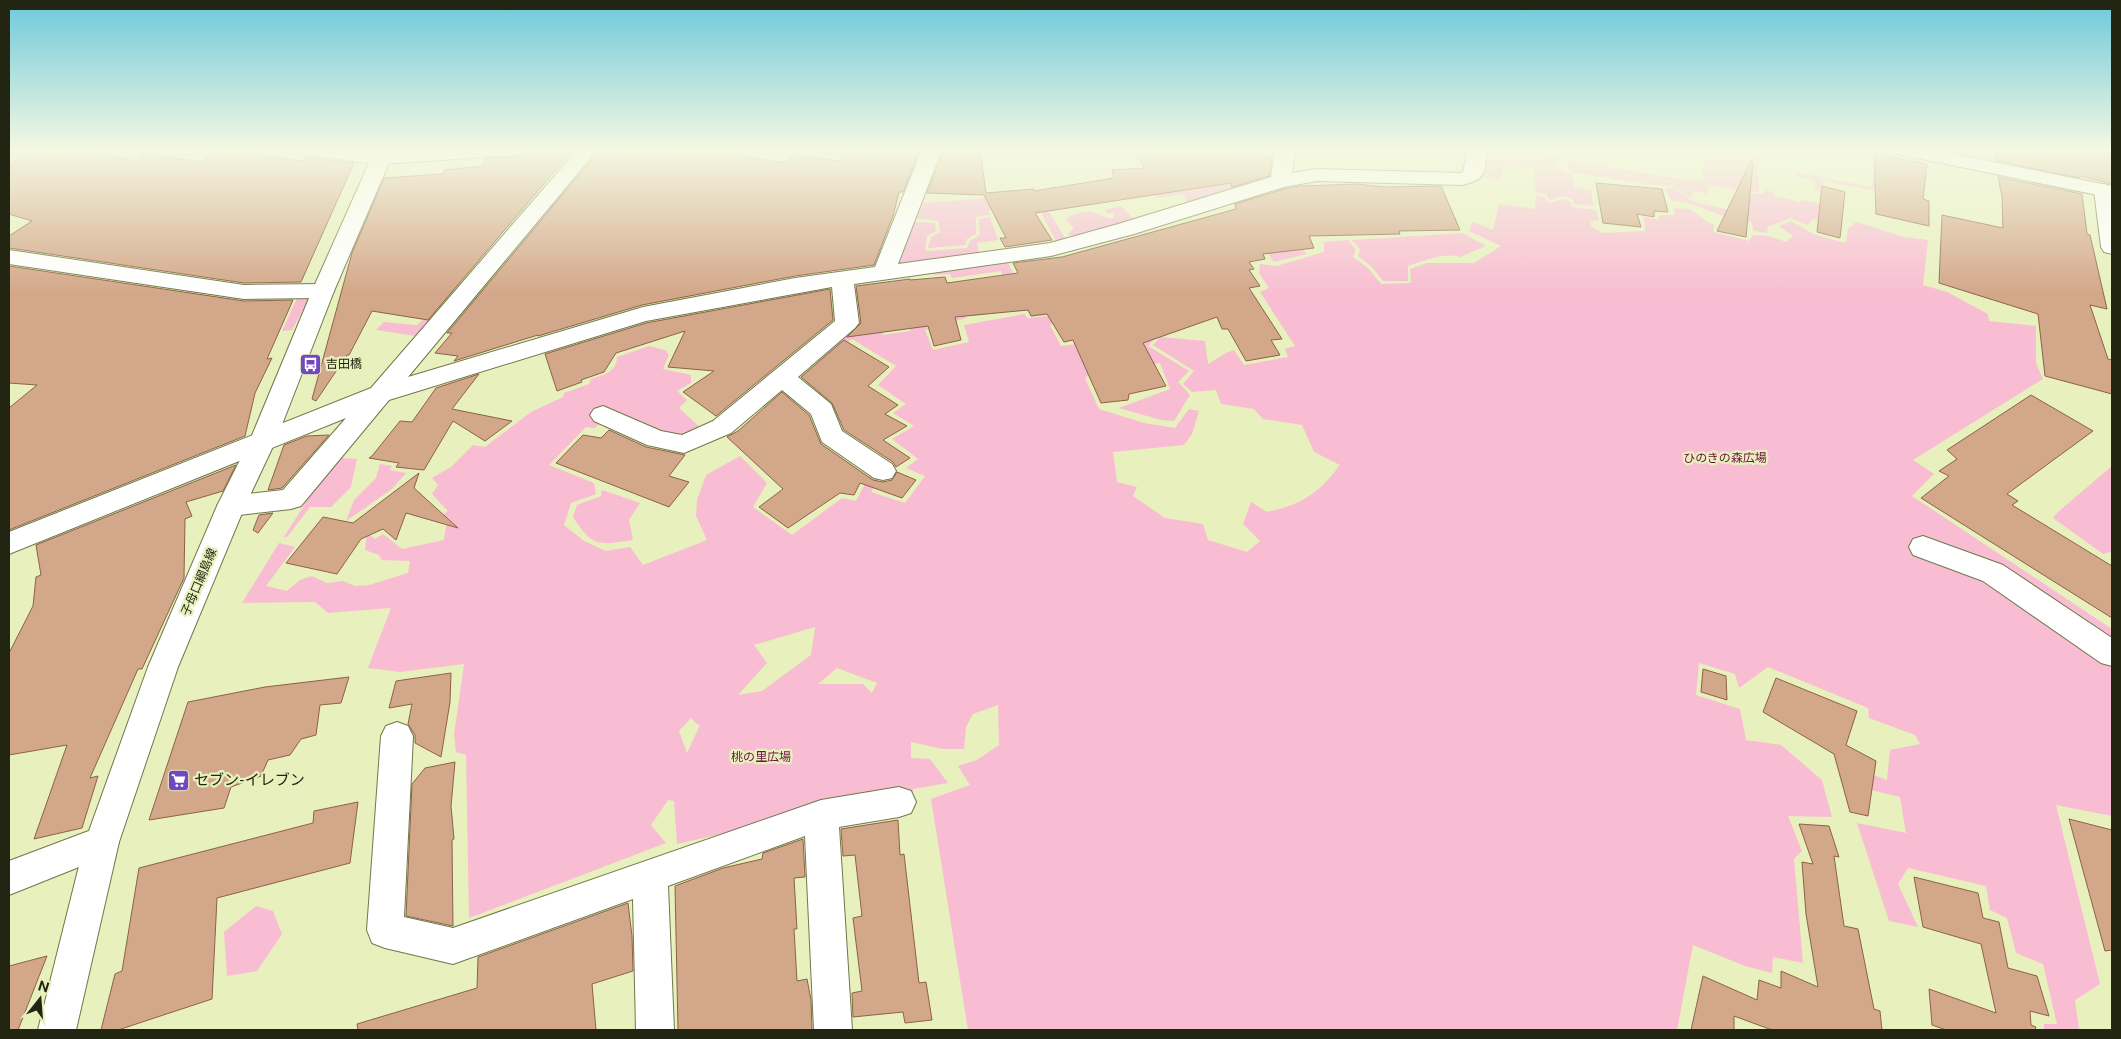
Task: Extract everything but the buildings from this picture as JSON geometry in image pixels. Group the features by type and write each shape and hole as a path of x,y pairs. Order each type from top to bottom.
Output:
{"street":[{"name":"子母口綱島線","path":"57,1030 102,842 163,667 231,506 263,440 363,197"},
{"path":"231,506 291,500 547,197"},
{"path":"884,272 913,197"},
{"path":"9,543 383,393 643,314 842,278 1051,249 1126,229 1228,197"},
{"path":"2108,197 2112,248"},
{"path":"9,258 244,292 323,291"},
{"path":"603,415 656,439 684,444 722,427 848,323 842,278"},
{"path":"782,377 822,410 831,436 884,472"},
{"path":"1923,547 1994,573 2112,654"},
{"path":"397,736 385,930 453,946 821,815 899,802"},
{"path":"821,815 833,1030"},
{"path":"9,878 102,842"},
{"path":"650,875 655,1030"}],"green space":[{"path":"1185,197 1210,197 1191,203 1186,201"},
{"path":"1536,197 1544,197 1549,203 1563,199 1570,201 1572,207 1596,210 1599,220 1590,221 1591,227 1603,233 1645,231 1644,217 1659,220 1659,215 1675,215 1674,208 1690,209 1709,223 1714,224 1713,232 1749,241 1753,235 1768,236 1786,242 1793,236 1779,226 1791,221 1813,234 1846,243 1848,229 1856,222 1904,237 1928,240 1923,285 1947,292 1988,314 1989,321 2036,326 2036,363 2043,379 1913,460 1934,474 1912,496 2112,629 2112,816 2056,805 2100,984 2075,1000 2079,1030 2044,1030 2044,1024 2057,1024 2043,964 2016,953 2007,918 1990,910 1986,886 1908,868 1898,884 1918,927 1889,921 1857,823 1906,833 1900,797 1842,783 1862,771 1887,780 1890,750 1920,744 1915,735 1869,718 1868,708 1768,667 1739,688 1735,674 1699,663 1696,695 1740,709 1746,740 1781,745 1822,780 1832,817 1788,816 1802,851 1794,859 1803,963 1773,957 1772,973 1745,966 1693,945 1677,1030 968,1030 931,799 970,785 958,766 977,760 999,745 998,705 973,714 966,727 964,749 943,749 911,742 911,758 930,759 948,783 913,789 913,794 829,809 677,844 674,801 668,800 651,825 666,843 469,918 466,755 456,752 454,735 464,664 400,672 368,668 391,608 328,613 315,602 242,603 279,543 295,547 266,586 287,591 300,580 312,576 327,583 343,581 355,586 369,585 408,573 410,561 382,560 379,555 365,550 367,533 375,539 383,534 402,549 444,540 447,518 440,517 448,511 432,494 438,485 432,478 451,467 473,445 485,447 531,412 563,397 564,393 589,384 591,379 608,372 615,366 617,357 649,346 665,350 669,355 663,369 691,375 691,383 677,391 687,400 679,408 703,430 687,438 602,421 595,428 586,427 549,465 594,483 596,494 571,503 564,525 584,541 606,551 630,547 643,565 707,540 696,516 697,500 706,475 740,456 767,483 753,507 792,535 842,498 856,501 869,476 879,478 871,492 905,503 925,476 906,468 918,459 892,439 914,426 893,413 906,404 878,385 896,366 852,339 811,366 810,361 855,323 877,318 883,335 910,331 911,324 960,304 966,318 925,330 933,350 969,342 964,325 1025,314 1027,318 1059,315 1061,320 1050,325 1061,346 1106,340 1109,359 1085,378 1099,409 1144,423 1175,428 1189,409 1199,411 1192,434 1184,445 1113,452 1117,482 1137,487 1133,496 1165,518 1203,524 1208,540 1247,552 1260,541 1243,524 1251,502 1267,512 1300,501 1317,491 1340,465 1314,452 1302,425 1263,419 1254,409 1221,404 1216,390 1192,392 1183,384 1194,371 1153,345 1160,337 1205,341 1208,364 1234,350 1244,365 1288,357 1285,349 1295,346 1260,292 1269,288 1259,273 1260,264 1277,266 1324,252 1324,242 1348,240 1356,250 1353,257 1368,268 1381,284 1411,283 1410,269 1427,263 1474,263 1501,246 1469,231 1473,222 1493,230 1499,204 1535,209","holes":["815,627 811,655 762,691 738,695 767,663 754,645","837,668 877,683 872,693 863,684 818,684","691,718 700,725 687,753 679,731"]},
{"path":"1567,197 1592,197 1593,206 1574,204 1572,199"},
{"path":"1670,197 1688,197 1694,202 1735,211 1743,197 1780,197 1800,202 1801,200 1823,204 1825,220 1813,219 1807,225 1790,218 1768,227 1767,233 1754,231 1751,221 1727,217 1688,203 1671,200"},
{"path":"989,198 990,215 976,217 976,234 967,239 965,245 928,248 931,237 940,232 938,221 917,218 923,203"},
{"path":"1044,203 1065,238 1056,241 1037,205"},
{"path":"1121,206 1134,219 1083,235 1067,235 1074,228 1065,219 1078,213 1086,212 1113,218 1115,213 1108,214 1104,210"},
{"path":"990,217 998,240 977,243 979,253 899,264 915,222 935,223 936,231 927,236 925,251 967,248 970,241 980,235 979,219"},
{"path":"1462,233 1486,246 1460,257 1440,256 1408,266 1408,281 1383,281 1373,268 1358,256 1360,249 1352,240"},
{"path":"1298,241 1306,254 1274,262 1261,244"},
{"path":"1008,263 1019,285 1008,294 1001,271 952,278 950,274 934,275 933,272"},
{"path":"310,297 292,330 282,331 297,298"},
{"path":"438,314 416,336 376,330 384,322 417,325 423,320"},
{"path":"1154,339 1148,346 1189,371 1178,382 1190,395 1174,421 1161,420 1119,408 1170,389 1160,363 1097,374 1147,360 1144,343 1114,346"},
{"path":"341,458 357,459 351,487 331,507 310,507 287,537 284,537 310,496"},
{"path":"380,464 392,466 390,470 406,473 392,489 346,521 354,500 376,478"},
{"path":"2112,466 2112,554 2110,552 2103,554 2053,518"},
{"path":"602,490 640,503 629,520 633,540 612,543 598,542 586,534 573,517 577,505 601,496"},
{"path":"256,906 273,911 282,934 257,971 227,976 224,932"}],"place":[{"name":"吉田橋","path":"310,364"},
{"name":"セブン-イレブン","path":"178,780"}],"park label":[{"name":"ひのきの森広場","path":"1725,458"},
{"name":"桃の里広場","path":"761,757"}]}
